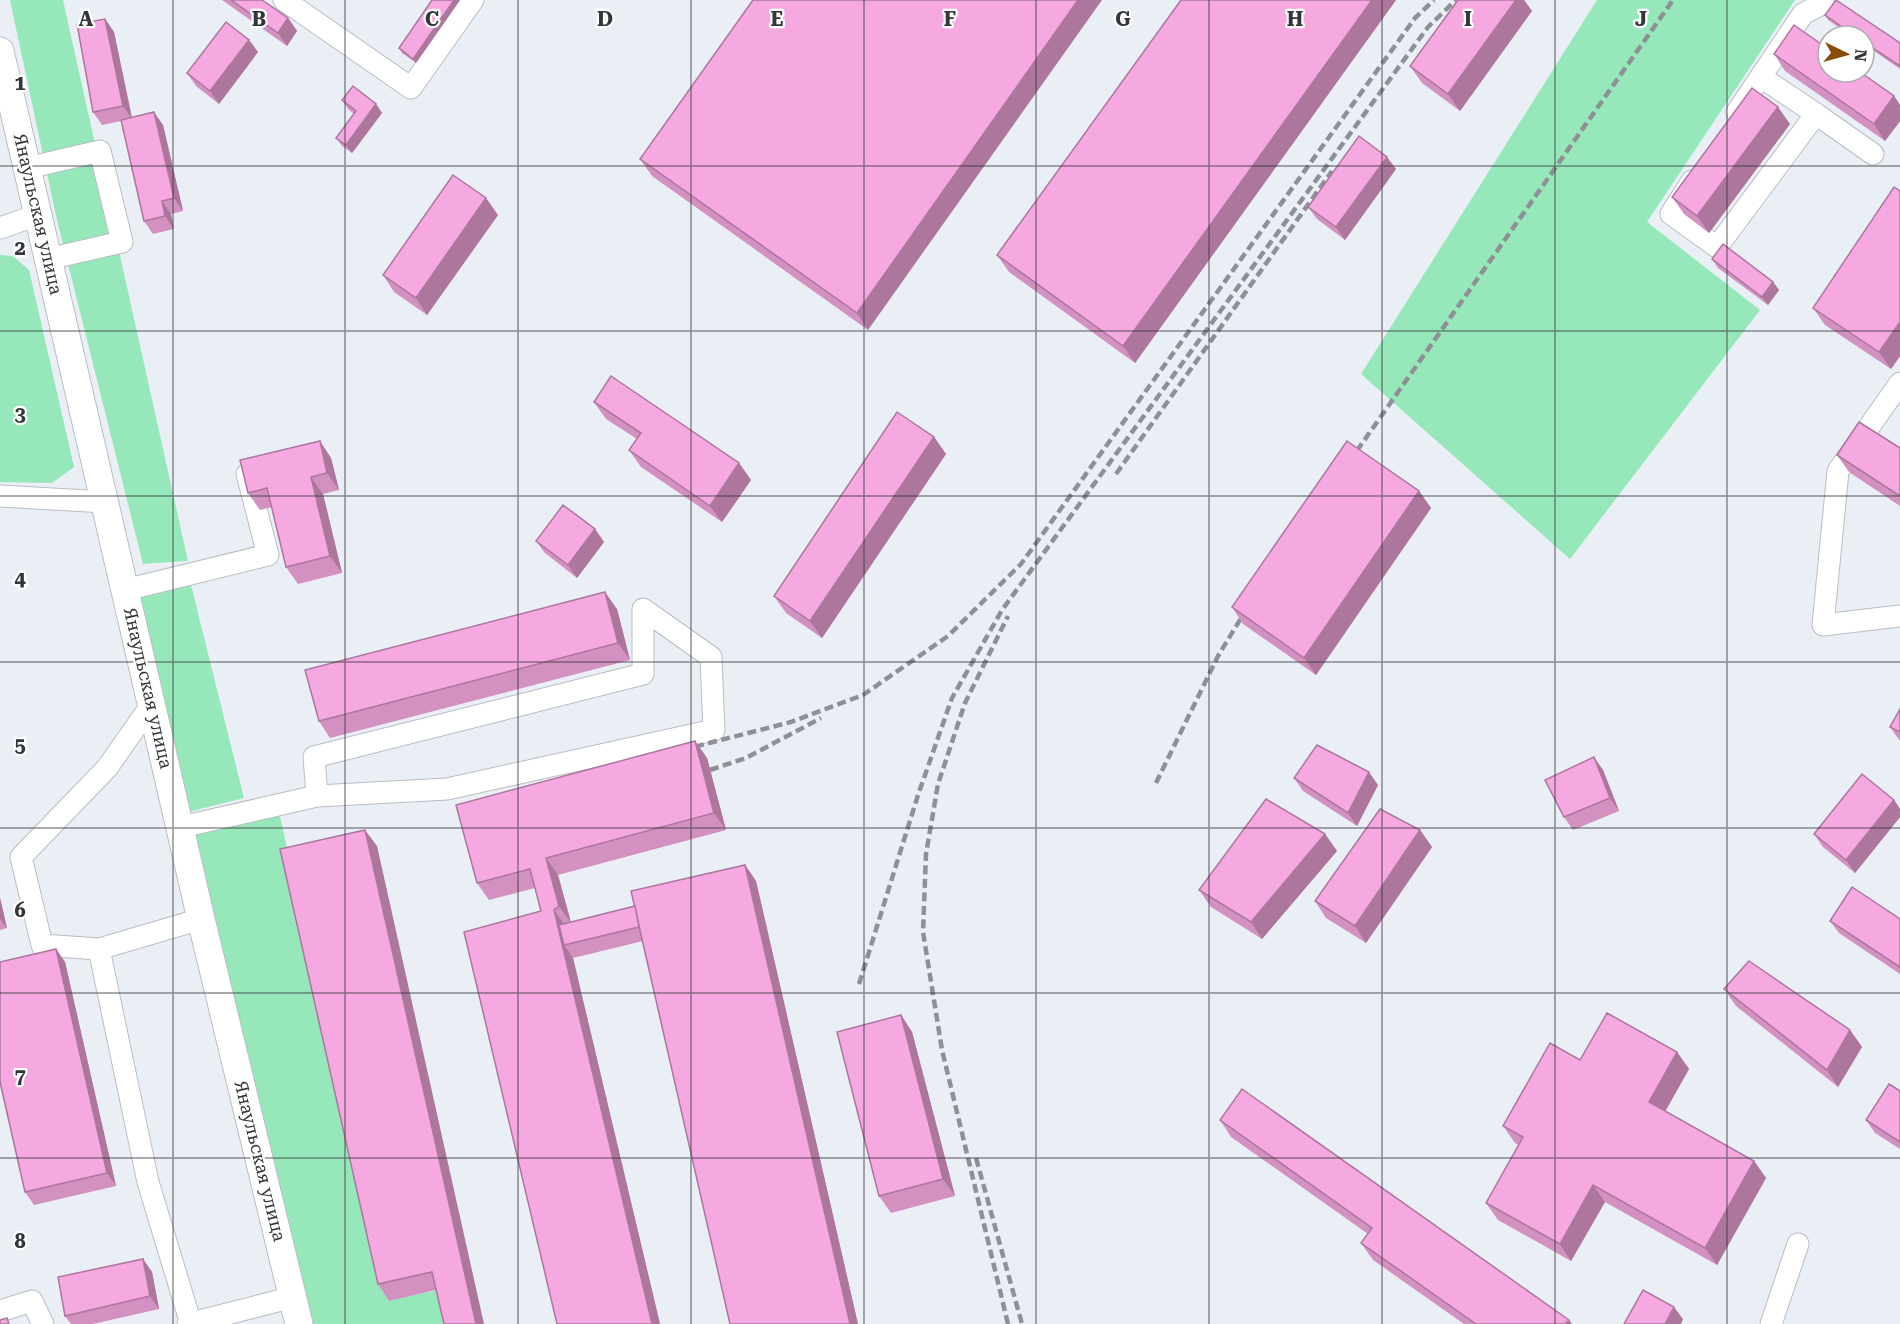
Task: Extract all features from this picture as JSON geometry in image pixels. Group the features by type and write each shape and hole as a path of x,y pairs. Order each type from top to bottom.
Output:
{"main road":[{"name":"Янаульская улица","path":"0,51 201,919 299,1324"}],"street":[{"path":"284,0 411,88 473,0"},
{"path":"1729,126 1803,14 1818,6 1823,0"},
{"path":"1761,77 1873,154"},
{"path":"1703,165 1671,214 1717,247 1816,114"},
{"path":"27,168 100,150 122,242 48,259"},
{"path":"0,228 38,215"},
{"path":"1900,383 1838,471 1823,625 1900,616"},
{"path":"125,590 268,555 246,469 267,463"},
{"path":"0,496 105,502"},
{"path":"180,827 317,796 447,789 714,730 711,657 643,609 643,674 314,757 317,796"},
{"path":"152,704 107,768 21,857 42,945 99,949 201,919"},
{"path":"99,949 148,1182 190,1324 293,1297"},
{"path":"1771,1324 1798,1244"},
{"path":"0,1311 32,1301 44,1324"}],"green space":[{"path":"10,0 63,0 188,561 143,564 56,216"},
{"path":"1597,0 1795,0 1647,222 1760,310 1570,559 1361,374"},
{"path":"0,255 13,256 29,270 74,467 52,483 0,482"},
{"path":"191,585 244,798 184,813 131,600"},
{"path":"279,812 389,1300 444,1289 452,1324 307,1324 196,834"}],"building":[{"path":"231,0 262,0 288,18 278,33"},
{"path":"432,0 454,0 413,59 399,48"},
{"path":"753,0 1078,0 857,313 640,159"},
{"path":"1181,0 1372,0 1123,346 997,255"},
{"path":"1458,0 1516,0 1448,94 1410,66"},
{"path":"1836,0 1872,24 1838,24 1825,15"},
{"path":"105,19 123,106 93,112 77,24"},
{"path":"226,22 249,40 210,91 187,73"},
{"path":"1794,25 1816,41 1816,83 1774,54"},
{"path":"1876,27 1900,43 1900,66 1876,50"},
{"path":"1876,83 1894,96 1874,124 1817,84"},
{"path":"353,86 376,104 346,145 336,138 356,111 342,100"},
{"path":"1752,88 1778,107 1697,216 1672,197"},
{"path":"154,112 174,198 162,201 165,216 144,221 121,120"},
{"path":"1359,136 1387,157 1336,227 1308,207"},
{"path":"453,175 486,198 416,298 383,275"},
{"path":"1894,187 1900,191 1900,322 1879,352 1813,308"},
{"path":"1723,244 1773,282 1762,297 1712,259"},
{"path":"611,376 739,463 710,506 629,450 641,433 594,402"},
{"path":"897,412 934,437 810,621 774,596"},
{"path":"1859,422 1900,448 1900,496 1837,455"},
{"path":"320,441 327,473 311,477 330,556 286,567 267,488 248,493 240,460"},
{"path":"1347,441 1419,491 1304,658 1232,607"},
{"path":"563,505 595,529 568,565 536,541"},
{"path":"605,592 618,643 319,721 305,670"},
{"path":"1900,709 1900,732 1890,727"},
{"path":"695,741 714,813 546,858 559,906 554,910 652,1324 557,1324 464,932 541,911 530,869 477,883 456,805"},
{"path":"1317,745 1369,772 1348,813 1294,778"},
{"path":"1594,757 1610,798 1564,817 1545,780"},
{"path":"1862,774 1894,800 1846,860 1814,834"},
{"path":"1266,799 1325,834 1251,922 1199,890"},
{"path":"1380,809 1420,830 1355,926 1315,901"},
{"path":"365,830 476,1324 444,1324 432,1272 378,1284 280,849"},
{"path":"745,865 850,1324 730,1324 631,891"},
{"path":"1852,887 1900,919 1900,967 1830,921"},
{"path":"635,906 639,927 564,945 559,925"},
{"path":"56,949 107,1173 25,1192 0,1082 0,962"},
{"path":"1749,961 1850,1030 1827,1070 1724,989"},
{"path":"1607,1013 1677,1052 1649,1102 1754,1161 1705,1248 1593,1185 1560,1244 1486,1203 1523,1137 1503,1126 1550,1043 1580,1060"},
{"path":"901,1015 943,1179 879,1196 837,1032"},
{"path":"1889,1084 1900,1091 1900,1142 1866,1120"},
{"path":"1242,1089 1569,1320 1565,1324 1476,1324 1361,1243 1372,1228 1220,1120"},
{"path":"143,1259 150,1296 65,1316 58,1277"},
{"path":"1643,1290 1674,1307 1665,1324 1624,1324"},
{"path":"7,1318 9,1324 0,1324 0,1320"}],"railway":[{"path":"682,750 791,722 863,695 948,636 1021,564 1415,18 1434,0"},
{"path":"859,984 918,795 952,698 1002,610 1428,27 1456,0"},
{"path":"1349,462 1673,0"},
{"path":"1116,474 1332,171"},
{"path":"1156,783 1218,656 1249,605"},
{"path":"1008,616 965,703 938,784 926,854 923,932 942,1050 1008,1324"},
{"path":"710,770 746,758 821,718"},
{"path":"976,1158 1022,1324"}]}
